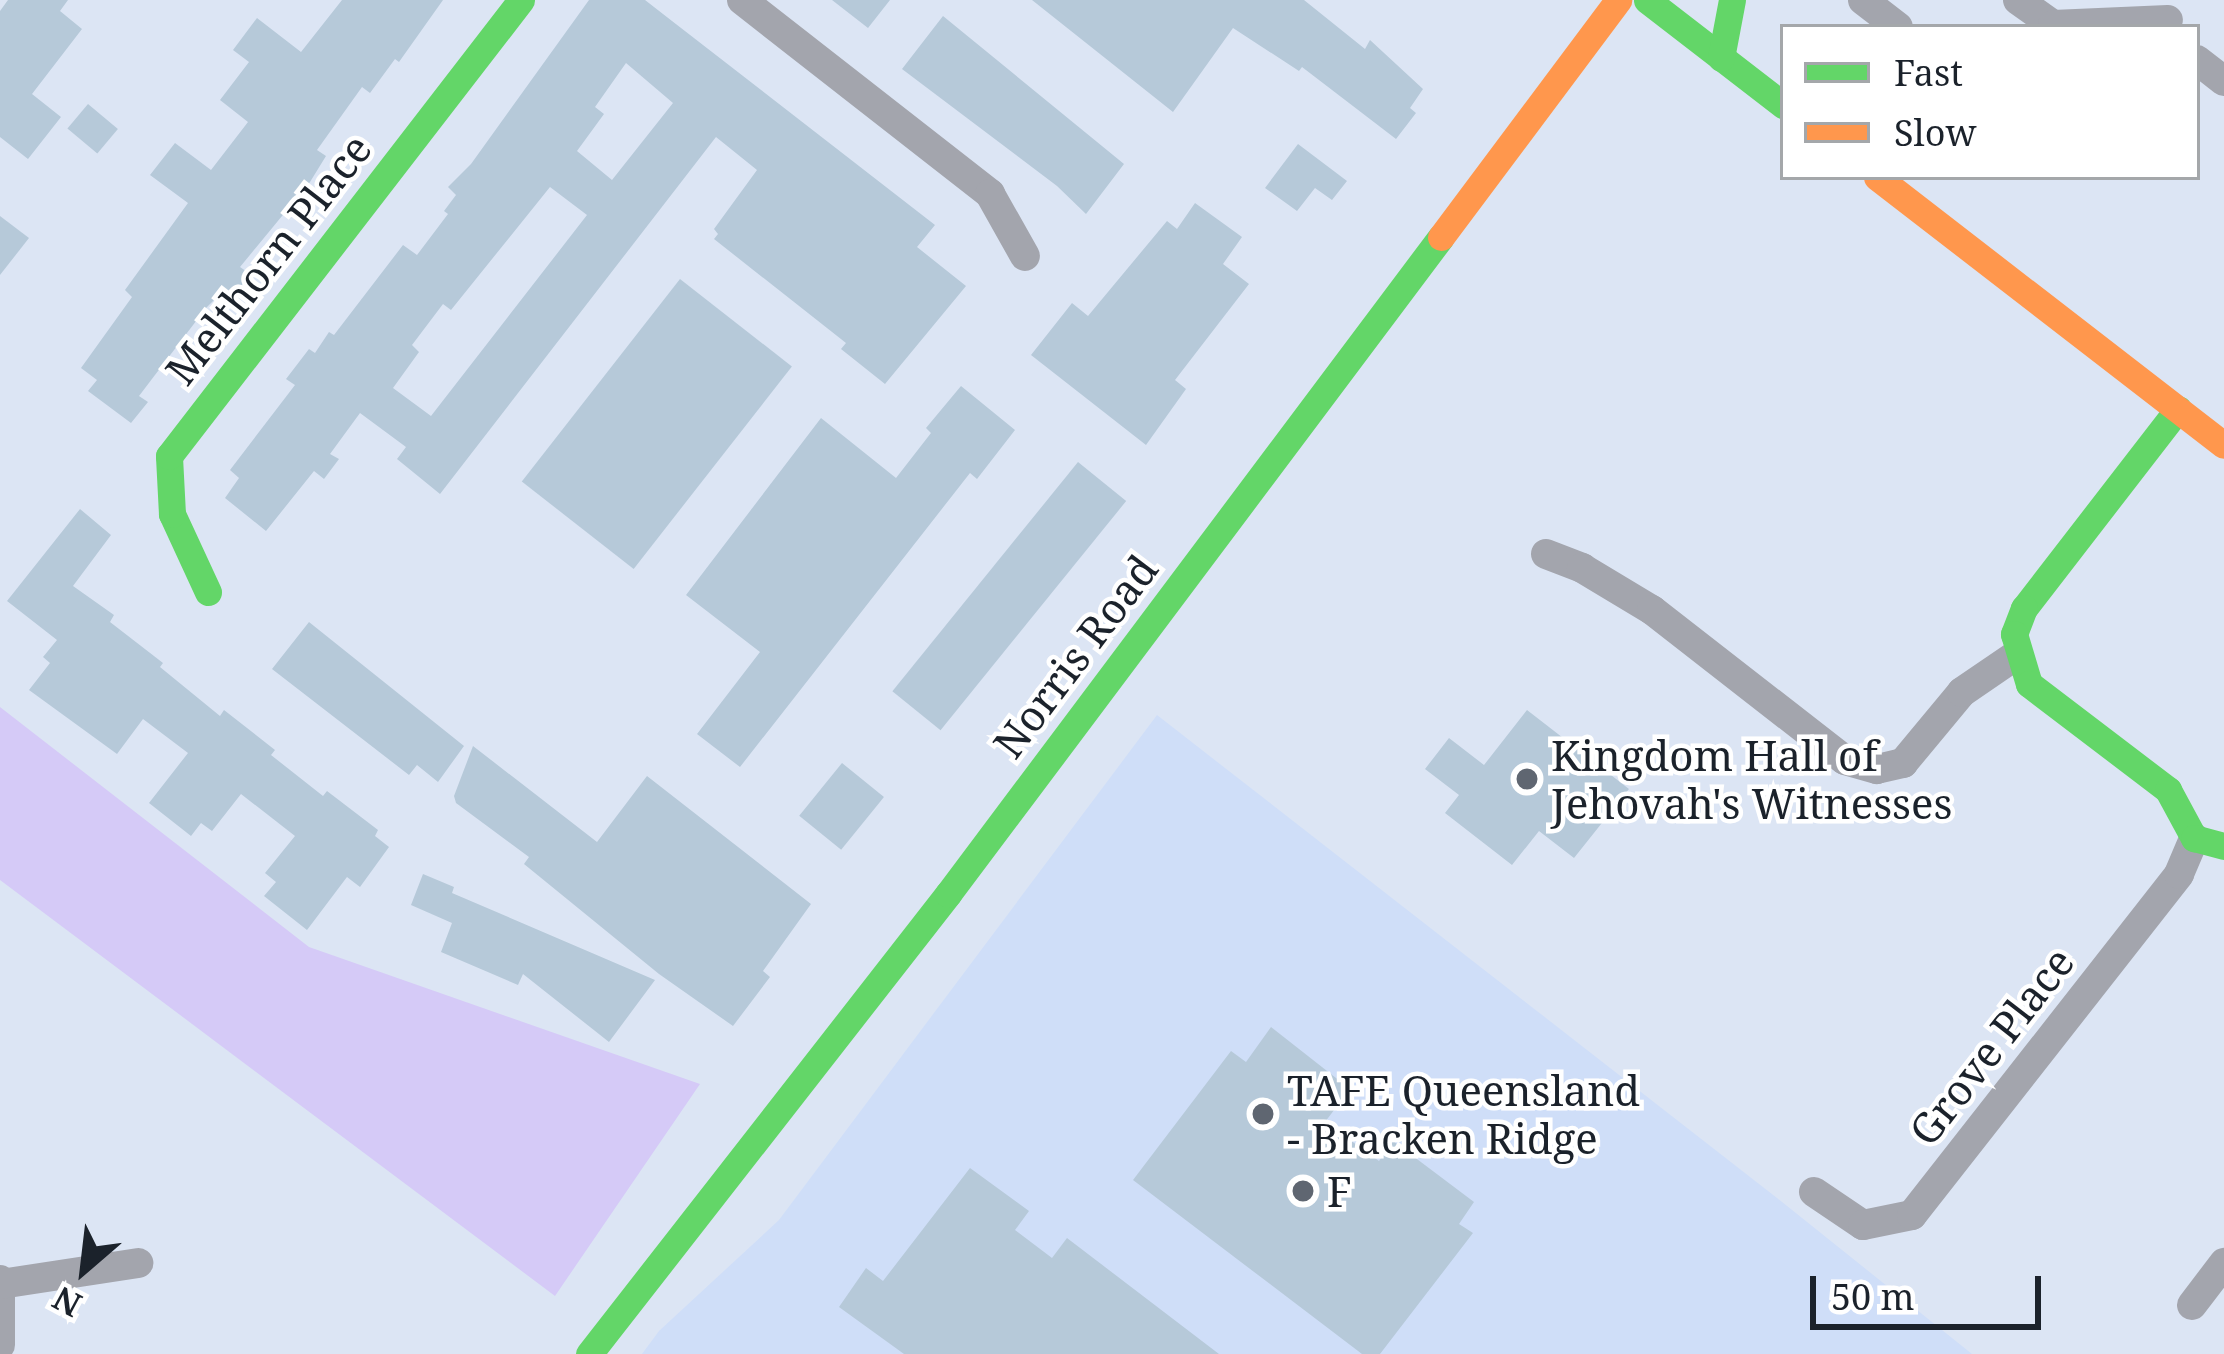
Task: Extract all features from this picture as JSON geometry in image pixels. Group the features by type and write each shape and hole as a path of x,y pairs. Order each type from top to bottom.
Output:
{"street":[{"name":"Melthorn Place","path":"208,592 172,514 170,456 520,0"},
{"path":"742,0 989,194 1024,256"},
{"name":"Norris Road","path":"589,1354 949,894 1618,0"},
{"path":"1647,0 1780,103"},
{"path":"1721,58 1732,0"},
{"path":"1863,0 1894,24"},
{"path":"2018,0 2049,24"},
{"path":"2075,24 2167,16"},
{"path":"2200,62 2224,81"},
{"path":"1880,180 2224,445"},
{"path":"2178,409 2024,608 2014,634 2016,655 2029,684 2168,790 2209,842"},
{"path":"1546,554 1582,568 1652,610 1845,760 1877,769 1903,763 1961,692 2016,655"},
{"name":"Grove Place","path":"1814,1192 1863,1225 1912,1215 2209,842"},
{"path":"0,1345 0,1282 139,1263"},
{"path":"2192,1305 2224,1263"}],"shaded area":[{"path":"0,707 309,947 700,1084 555,1296 0,880"},
{"name":"TAFE Queensland - Bracken Ridge","path":"1157,715 1972,1354 642,1354 659,1331 779,1220"}],"building":[{"path":"8,0 68,0 60,11 82,29 32,94 61,117 28,159 0,137 0,11"},
{"path":"342,0 443,0 399,62 395,59 370,93 362,87 317,150 326,156 310,182 240,267 250,274 232,298 223,291 206,308 139,396 148,402 131,423 88,391 97,380 81,368 132,297 125,290 188,203 150,175 175,143 211,170 248,122 220,100 249,62 233,50 257,18 301,52"},
{"path":"589,0 645,0 935,225 917,247 966,286 885,384 841,349 846,343 714,239 718,234 714,229 757,170 716,137 440,494 397,459 406,447 360,413 330,454 339,459 324,479 314,471 266,531 225,498 239,478 230,470 295,385 286,379 309,349 315,353 329,332 334,335 403,245 417,255 448,214 444,211 456,195 448,187 471,164","holes":["626,63 673,103 612,180 577,151 604,114 595,107","550,187 587,215 431,416 393,388 419,352 412,345 443,304 451,310"]},
{"path":"832,0 890,0 868,28"},
{"path":"1032,0 1304,0 1365,49 1370,40 1423,89 1410,108 1416,113 1396,139 1302,67 1299,71 1233,28 1173,112"},
{"path":"943,16 1124,164 1086,214 1057,186 902,69"},
{"path":"88,104 118,129 97,154 67,129"},
{"path":"1298,144 1347,181 1332,200 1315,188 1297,211 1265,188"},
{"path":"1195,203 1242,237 1223,264 1249,284 1175,380 1186,389 1146,445 1031,355 1072,303 1088,316 1167,221 1177,229"},
{"path":"0,216 29,238 0,275"},
{"path":"680,279 792,366 634,569 522,482"},
{"path":"961,386 1015,430 977,479 970,473 740,767 697,734 760,652 686,595 821,418 896,478 931,433 926,428"},
{"path":"1078,462 1126,501 941,730 892,691"},
{"path":"80,509 111,535 73,586 114,615 110,622 163,663 160,667 220,716 224,710 275,750 271,755 323,796 327,791 378,830 375,836 389,847 360,887 347,877 307,930 264,896 276,882 265,873 295,836 241,794 212,831 201,823 191,836 149,803 188,753 143,719 117,754 29,690 50,663 43,657 57,640 7,601"},
{"path":"309,622 464,746 438,782 417,765 409,775 272,669"},
{"name":"Kingdom Hall of Jehovah's Witnesses","path":"1527,710 1629,789 1574,858 1539,831 1512,865 1445,813 1459,795 1425,769 1449,738 1484,765"},
{"path":"473,746 597,842 647,776 811,904 763,971 770,977 733,1026 659,974 524,864 529,857 456,803 454,796"},
{"path":"842,763 884,797 841,850 799,816"},
{"path":"423,874 454,887 452,893 655,980 609,1042 523,974 518,985 441,952 452,923 411,905"},
{"name":"F","path":"1271,1027 1350,1089 1325,1122 1379,1161 1393,1141 1474,1202 1459,1224 1473,1233 1380,1354 1362,1354 1133,1180 1231,1051 1246,1062"},
{"path":"970,1168 1029,1211 1015,1230 1052,1258 1067,1238 1219,1354 904,1354 839,1307 866,1268 883,1281"}],"traffic: fast":[{"path":"208,592 172,514 169,456 521,0"},
{"path":"1647,0 1780,103"},
{"path":"1721,58 1732,0"},
{"path":"589,1354 948,894 1441,237"},
{"path":"2178,409 2024,608 2014,634 2029,684 2168,790 2194,838 2224,846"}],"traffic: slow":[{"path":"1441,237 1618,0"},
{"path":"1881,180 2224,445"}],"place":[{"name":"Kingdom Hall of Jehovah's Witnesses","path":"1527,779"},
{"name":"TAFE Queensland - Bracken Ridge","path":"1263,1114"},
{"name":"F","path":"1303,1191"}]}
